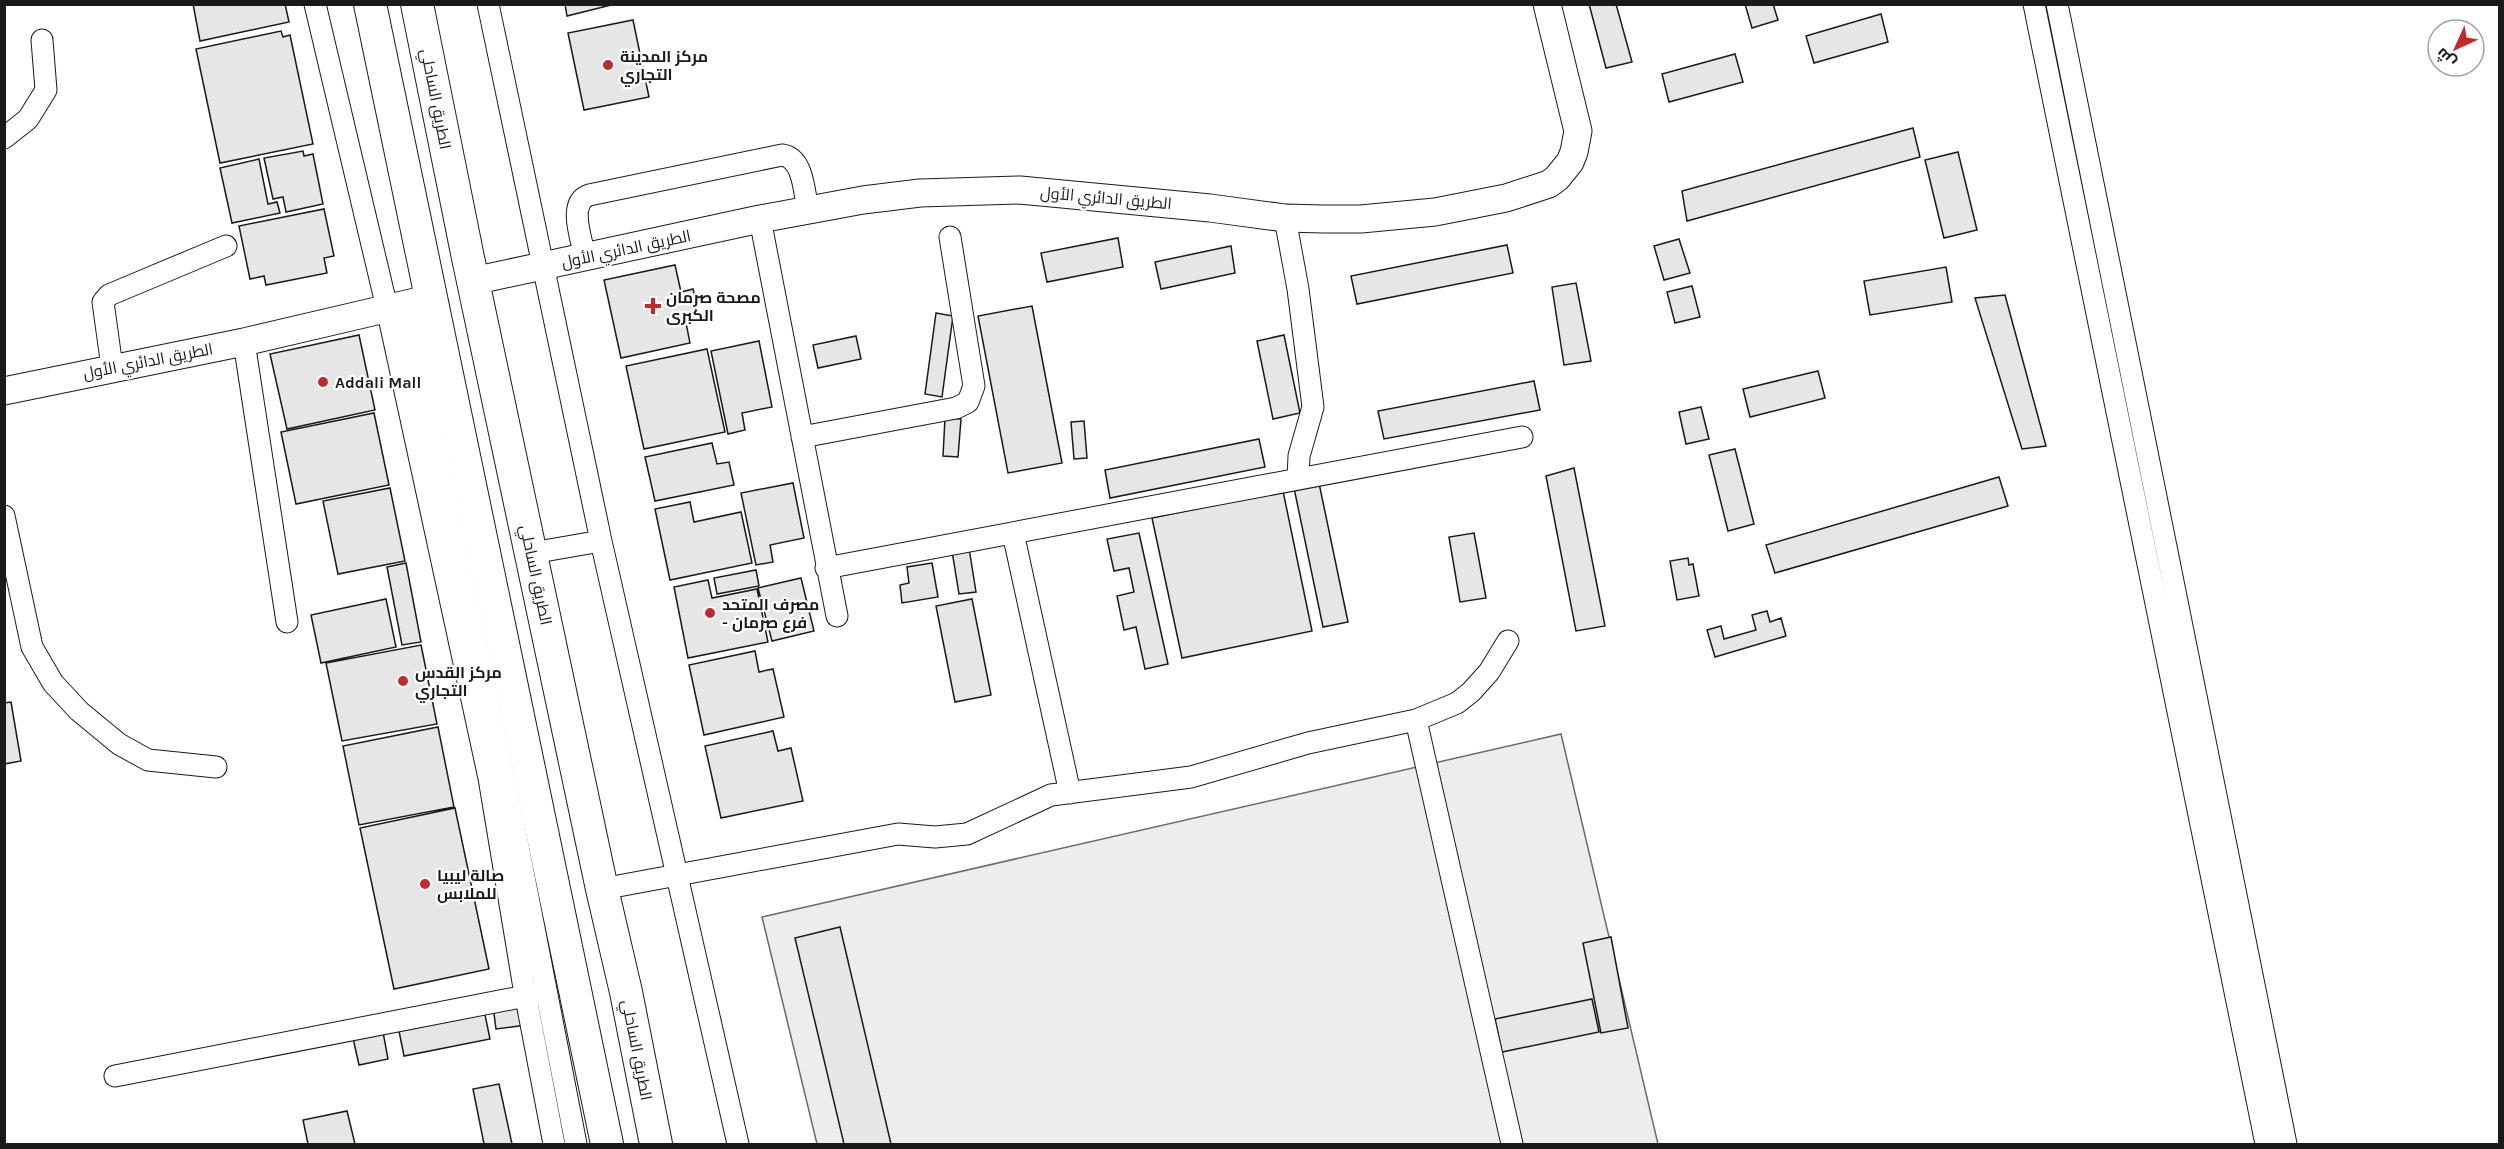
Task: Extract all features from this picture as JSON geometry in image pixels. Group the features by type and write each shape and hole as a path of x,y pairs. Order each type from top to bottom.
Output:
{"highway":[{"path":"369,4 408,303 507,774 549,992 607,1144"},
{"name":"الطريق الساحلي","path":"417,4 473,281 626,992 656,1144"}],"main road":[{"name":"الطريق الدائري الأول","path":"473,281 760,219 920,193 1020,190 1210,208 1285,218 1361,219 1435,212 1506,198 1540,188 1557,178 1570,162 1574,152 1578,131 1547,4"},
{"name":"الطريق الدائري الأول","path":"4,391 244,342 408,303"}],"street":[{"path":"315,4 408,303 507,774 576,1144"},
{"path":"488,4 541,267 601,541 738,1144"},
{"path":"2034,4 2266,1144"},
{"path":"2057,4 2286,1144"},
{"path":"4,138 28,118 46,90 42,40"},
{"path":"585,257 577,211 580,200 589,195 782,155 792,159 798,167 808,210"},
{"path":"1285,218 1298,289 1313,407 1299,456 1298,479"},
{"path":"760,219 837,616"},
{"path":"802,437 956,408 968,402 974,386 951,237"},
{"path":"112,368 103,303 109,295 226,246"},
{"path":"244,342 287,622"},
{"path":"826,568 1522,437"},
{"path":"4,516 32,647 53,683 79,711 119,744 148,760 216,768"},
{"path":"1013,533 1070,793"},
{"path":"532,553 601,541"},
{"path":"602,889 898,834 935,837 967,834 1051,795 1191,777 1308,743 1416,720 1457,703 1471,692 1489,672 1508,640"},
{"path":"1416,720 1512,1144"},
{"path":"115,1076 549,992"},
{"path":"549,992 554,1144"}],"shaded area":[{"path":"1561,734 1658,1144 817,1144 762,917"}],"building":[{"path":"193,4 285,4 289,22 200,41"},
{"path":"565,4 615,4 567,16"},
{"path":"1589,4 1616,4 1632,62 1606,68"},
{"path":"1745,4 1773,4 1778,20 1752,28"},
{"path":"1881,14 1888,42 1814,63 1806,36"},
{"name":"مركز المدينة التجاري","path":"633,20 649,97 584,110 568,33"},
{"path":"281,31 283,37 290,35 313,144 220,163 196,49"},
{"path":"1735,54 1743,82 1669,102 1662,74"},
{"path":"1913,128 1920,157 1687,221 1682,191"},
{"path":"303,151 304,156 313,154 323,204 286,212 283,197 273,199 264,158"},
{"path":"1958,152 1977,230 1944,238 1925,160"},
{"path":"259,159 268,204 277,202 280,213 232,223 220,168"},
{"path":"324,209 334,256 324,258 327,273 266,285 264,276 250,279 239,226"},
{"path":"1118,238 1123,267 1047,282 1041,253"},
{"path":"1679,239 1690,273 1664,280 1654,246"},
{"path":"1507,245 1513,273 1357,304 1351,276"},
{"path":"1231,246 1235,273 1161,289 1155,262"},
{"name":"مصحة صرمان الكبرى","path":"675,265 681,292 693,289 700,320 686,323 690,343 621,358 604,280"},
{"path":"1946,267 1952,302 1870,315 1864,281"},
{"path":"1576,283 1591,361 1564,365 1552,287"},
{"path":"1692,286 1700,317 1675,323 1667,292"},
{"path":"2005,295 2046,446 2022,449 1975,298"},
{"path":"1032,306 1062,463 1008,473 978,316"},
{"path":"936,313 953,316 942,397 925,394"},
{"name":"Addali Mall","path":"359,335 375,410 287,429 270,354"},
{"path":"1284,335 1300,413 1273,419 1257,341"},
{"path":"856,336 861,359 818,368 813,345"},
{"path":"759,341 772,407 742,413 745,430 728,434 711,351"},
{"path":"707,349 725,432 644,449 626,366"},
{"path":"1818,371 1825,398 1750,417 1743,389"},
{"path":"1534,381 1540,410 1384,439 1378,411"},
{"path":"1701,407 1709,439 1686,444 1679,412"},
{"path":"374,413 389,485 296,504 281,432"},
{"path":"945,418 961,419 958,457 943,456"},
{"path":"1084,421 1087,458 1074,459 1071,422"},
{"path":"1259,439 1265,467 1110,498 1105,470"},
{"path":"712,443 717,464 729,462 734,485 655,501 645,457"},
{"path":"1735,449 1754,524 1728,531 1709,455"},
{"path":"1574,468 1605,626 1576,631 1546,476"},
{"path":"1999,477 2008,506 1775,573 1766,545"},
{"path":"793,483 804,538 770,545 773,562 756,565 741,493"},
{"path":"1319,483 1348,622 1323,627 1294,488"},
{"path":"390,488 405,561 338,574 323,501"},
{"path":"1283,491 1312,631 1182,658 1152,518"},
{"path":"690,502 694,522 741,512 752,563 670,580 655,509"},
{"path":"1139,533 1168,664 1145,669 1136,627 1124,630 1117,596 1134,592 1129,568 1114,571 1107,539"},
{"path":"1474,533 1486,598 1460,602 1449,537"},
{"path":"969,548 976,592 959,594 952,551"},
{"path":"1688,558 1689,565 1693,564 1699,596 1677,600 1670,561"},
{"path":"406,563 421,642 402,645 387,567"},
{"path":"932,563 938,597 902,603 900,585 909,583 907,567"},
{"path":"756,570 759,586 717,594 714,578"},
{"path":"801,578 814,631 772,641 758,588"},
{"path":"708,580 712,598 757,589 768,642 688,658 674,587"},
{"path":"386,599 396,647 321,663 311,615"},
{"path":"972,599 991,695 955,702 936,606"},
{"path":"1767,611 1770,622 1781,618 1786,636 1715,657 1707,630 1721,626 1724,639 1756,630 1752,615"},
{"path":"421,645 437,724 342,741 326,663"},
{"path":"755,651 759,672 773,669 784,717 704,735 689,665"},
{"path":"11,702 21,761 4,764 4,703"},
{"path":"438,727 454,807 359,825 343,746"},
{"path":"773,731 778,751 791,748 803,801 721,818 705,746"},
{"path":"455,808 489,969 394,989 360,828"},
{"path":"840,927 891,1144 844,1144 795,938"},
{"path":"1611,937 1628,1028 1601,1033 1583,943"},
{"path":"1592,999 1599,1032 1502,1052 1495,1019"},
{"path":"522,1002 526,1025 496,1029 493,1006"},
{"path":"483,1005 490,1039 404,1056 397,1021"},
{"path":"383,1032 388,1059 359,1065 353,1038"},
{"path":"499,1084 512,1144 484,1144 473,1089"},
{"path":"347,1111 355,1144 308,1144 303,1120"}],"place":[{"name":"مركز المدينة التجاري","path":"608,65"},
{"name":"مصحة صرمان الكبرى","path":"653,306"},
{"name":"Addali Mall","path":"323,382"},
{"name":"مصرف المتحد - فرع صرمان","path":"710,613"},
{"name":"مركز القدس التجاري","path":"403,681"},
{"name":"صالة ليبيا للملابس","path":"425,884"}]}
